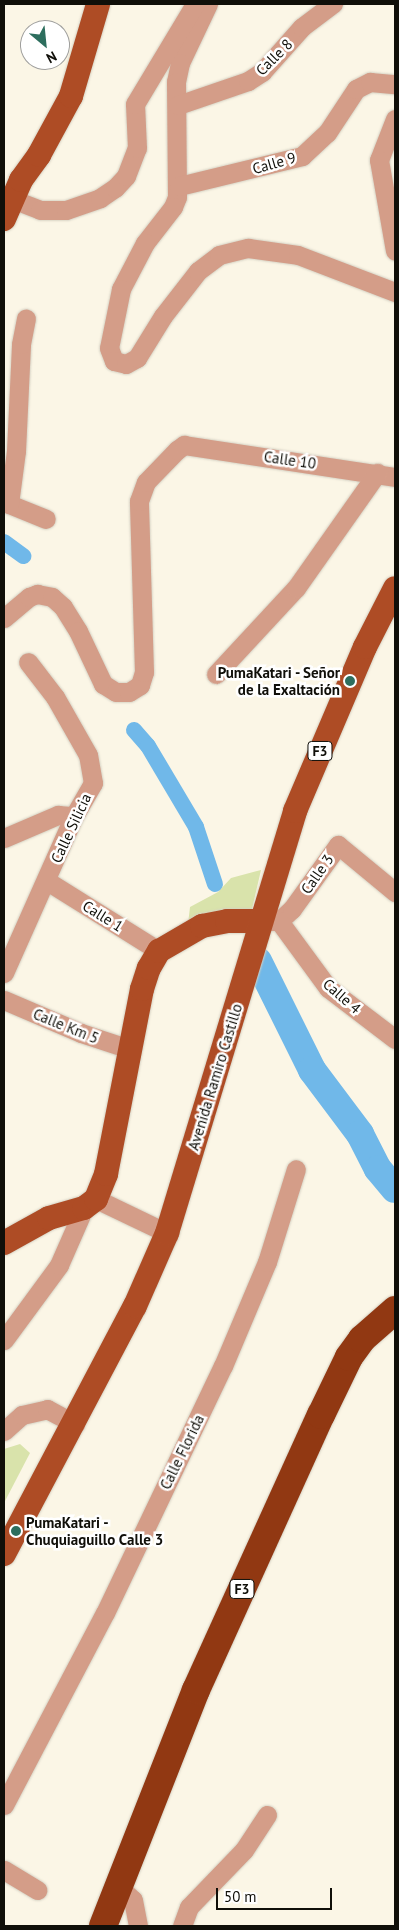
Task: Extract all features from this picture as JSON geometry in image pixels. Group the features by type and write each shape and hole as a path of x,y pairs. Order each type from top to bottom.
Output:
{"highway":[{"name":"F3","path":"103,1926 145,1813 196,1690 321,1415 353,1351 376,1325 395,1310"}],"main road":[{"path":"7,206 70,96 98,4"},
{"name":"Avenida Ramiro Castillo","path":"4,1554 75,1424 135,1306 167,1233 270,921 310,774 365,647 395,588"},
{"path":"4,1243 49,1218 90,1203 106,1174 142,989 149,968 159,951 202,926 227,921 270,921"}],"street":[{"path":"7,206 40,210 66,210 100,198 115,188 126,176 137,148 135,104 195,4"},
{"path":"208,4 180,63 176,82 179,186 173,207 145,244 121,289 108,348 114,361 121,364 137,358 162,316 198,270 219,255 248,248 298,255 395,292"},
{"name":"Calle 8","path":"178,105 248,81 262,72 302,27 334,4"},
{"name":"Calle 9","path":"179,186 302,156 328,133 356,89 370,82 395,84"},
{"path":"395,119 379,160 395,251"},
{"path":"26,318 21,344 16,451 6,503 46,519"},
{"name":"Calle 10","path":"4,618 29,597 37,594 52,597 63,607 78,631 103,684 122,693 140,685 145,657 141,634 139,501 146,482 155,471 184,445 386,475"},
{"path":"216,674 296,588 386,475"},
{"name":"Calle Silicia","path":"4,973 47,882 74,816 93,784 88,755 55,697 28,662"},
{"path":"4,838 58,815 74,816"},
{"name":"Calle 3","path":"270,921 292,909 338,845 395,892"},
{"name":"Calle 1","path":"47,882 159,951"},
{"name":"Calle 4","path":"270,921 328,988 395,1039"},
{"name":"Calle Km 5","path":"4,1000 81,1034 130,1049"},
{"name":"Calle Florida","path":"4,1805 105,1613 223,1366 267,1262 296,1169"},
{"path":"4,1340 59,1265 90,1203 167,1233"},
{"path":"4,1431 22,1415 47,1410 75,1424"},
{"path":"182,1926 190,1907 244,1850 267,1815"},
{"path":"4,1870 37,1890"},
{"path":"119,1887 133,1900 138,1926"}],"green space":[{"path":"261,870 252,909 188,924 190,907 218,892 231,878"},
{"path":"20,1444 30,1453 4,1503 4,1449"}],"waterway":[{"path":"4,542 23,556"},
{"path":"134,730 148,746 196,827 215,884"},
{"path":"258,961 312,1070 360,1134 378,1169 395,1189"}],"place":[{"name":"PumaKatari - Señor de la Exaltación","path":"350,681"},
{"name":"PumaKatari - Chuquiaguillo Calle 3","path":"16,1531"}]}
